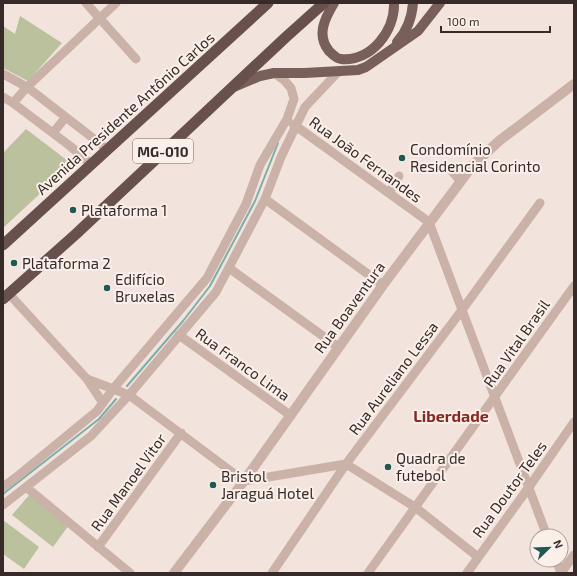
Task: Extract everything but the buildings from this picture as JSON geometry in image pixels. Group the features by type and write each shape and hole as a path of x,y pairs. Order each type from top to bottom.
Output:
{"highway":[{"name":"Avenida Presidente Antônio Carlos","path":"3,245 268,3"},
{"name":"MG-010","path":"6,296 76,234 324,3"}],"main road":[{"path":"334,3 326,17 322,36 326,47 340,60 362,55 373,48 381,40 388,31 392,22 394,3"},
{"path":"389,51 404,35 411,18 413,3"},
{"path":"229,90 260,76 274,73 358,70 366,67 418,31 440,3"}],"street":[{"path":"86,3 136,59"},
{"path":"13,103 27,87 116,3"},
{"path":"3,505 91,436 129,395 216,292 266,199 281,157 306,106 339,71"},
{"path":"3,487 20,475 97,411 113,388 207,278 246,204 260,165 287,119 294,99 291,88 284,80 274,73"},
{"path":"3,74 27,87 65,118 107,149"},
{"name":"Rua Boaventura","path":"174,573 244,481 338,347 473,164 499,141 574,84"},
{"path":"3,98 13,103 70,146 91,164"},
{"path":"53,133 65,118"},
{"name":"Rua João Fernandes","path":"287,119 430,222"},
{"path":"451,170 460,181"},
{"path":"389,193 399,176"},
{"path":"266,199 383,285"},
{"name":"Rua Aureliano Lessa","path":"272,573 346,464 462,310 540,203"},
{"path":"430,222 544,528"},
{"path":"229,268 338,347"},
{"name":"Rua Vital Brasil","path":"368,573 574,286"},
{"path":"6,296 43,327 73,359 103,403"},
{"name":"Rua Franco Lima","path":"179,335 290,415"},
{"path":"87,379 129,395 244,481 346,464 416,507 478,557"},
{"name":"Rua Doutor Teles","path":"467,573 574,422"},
{"name":"Rua Manoel Vitor","path":"98,547 180,433"},
{"path":"26,487 130,573"},
{"path":"561,573 574,555"}],"green space":[{"path":"20,16 62,43 28,81 3,68 3,26 15,34"},
{"path":"26,129 72,164 3,228 3,153"},
{"path":"30,494 69,525 53,547 12,515"},
{"path":"3,520 39,547 24,569 3,554"}],"waterway":[{"path":"127,386 183,321 210,286 255,201 278,143"},
{"path":"3,494 99,419 116,399"}],"place":[{"name":"Condomínio Residencial Corinto","path":"402,158"},
{"name":"Plataforma 1","path":"73,210"},
{"name":"Plataforma 2","path":"14,263"},
{"name":"Edifício Bruxelas","path":"107,288"},
{"name":"Quadra de futebol","path":"388,467"},
{"name":"Bristol Jaraguá Hotel","path":"213,485"}],"district":[{"name":"Liberdade","path":"451,415"}]}
